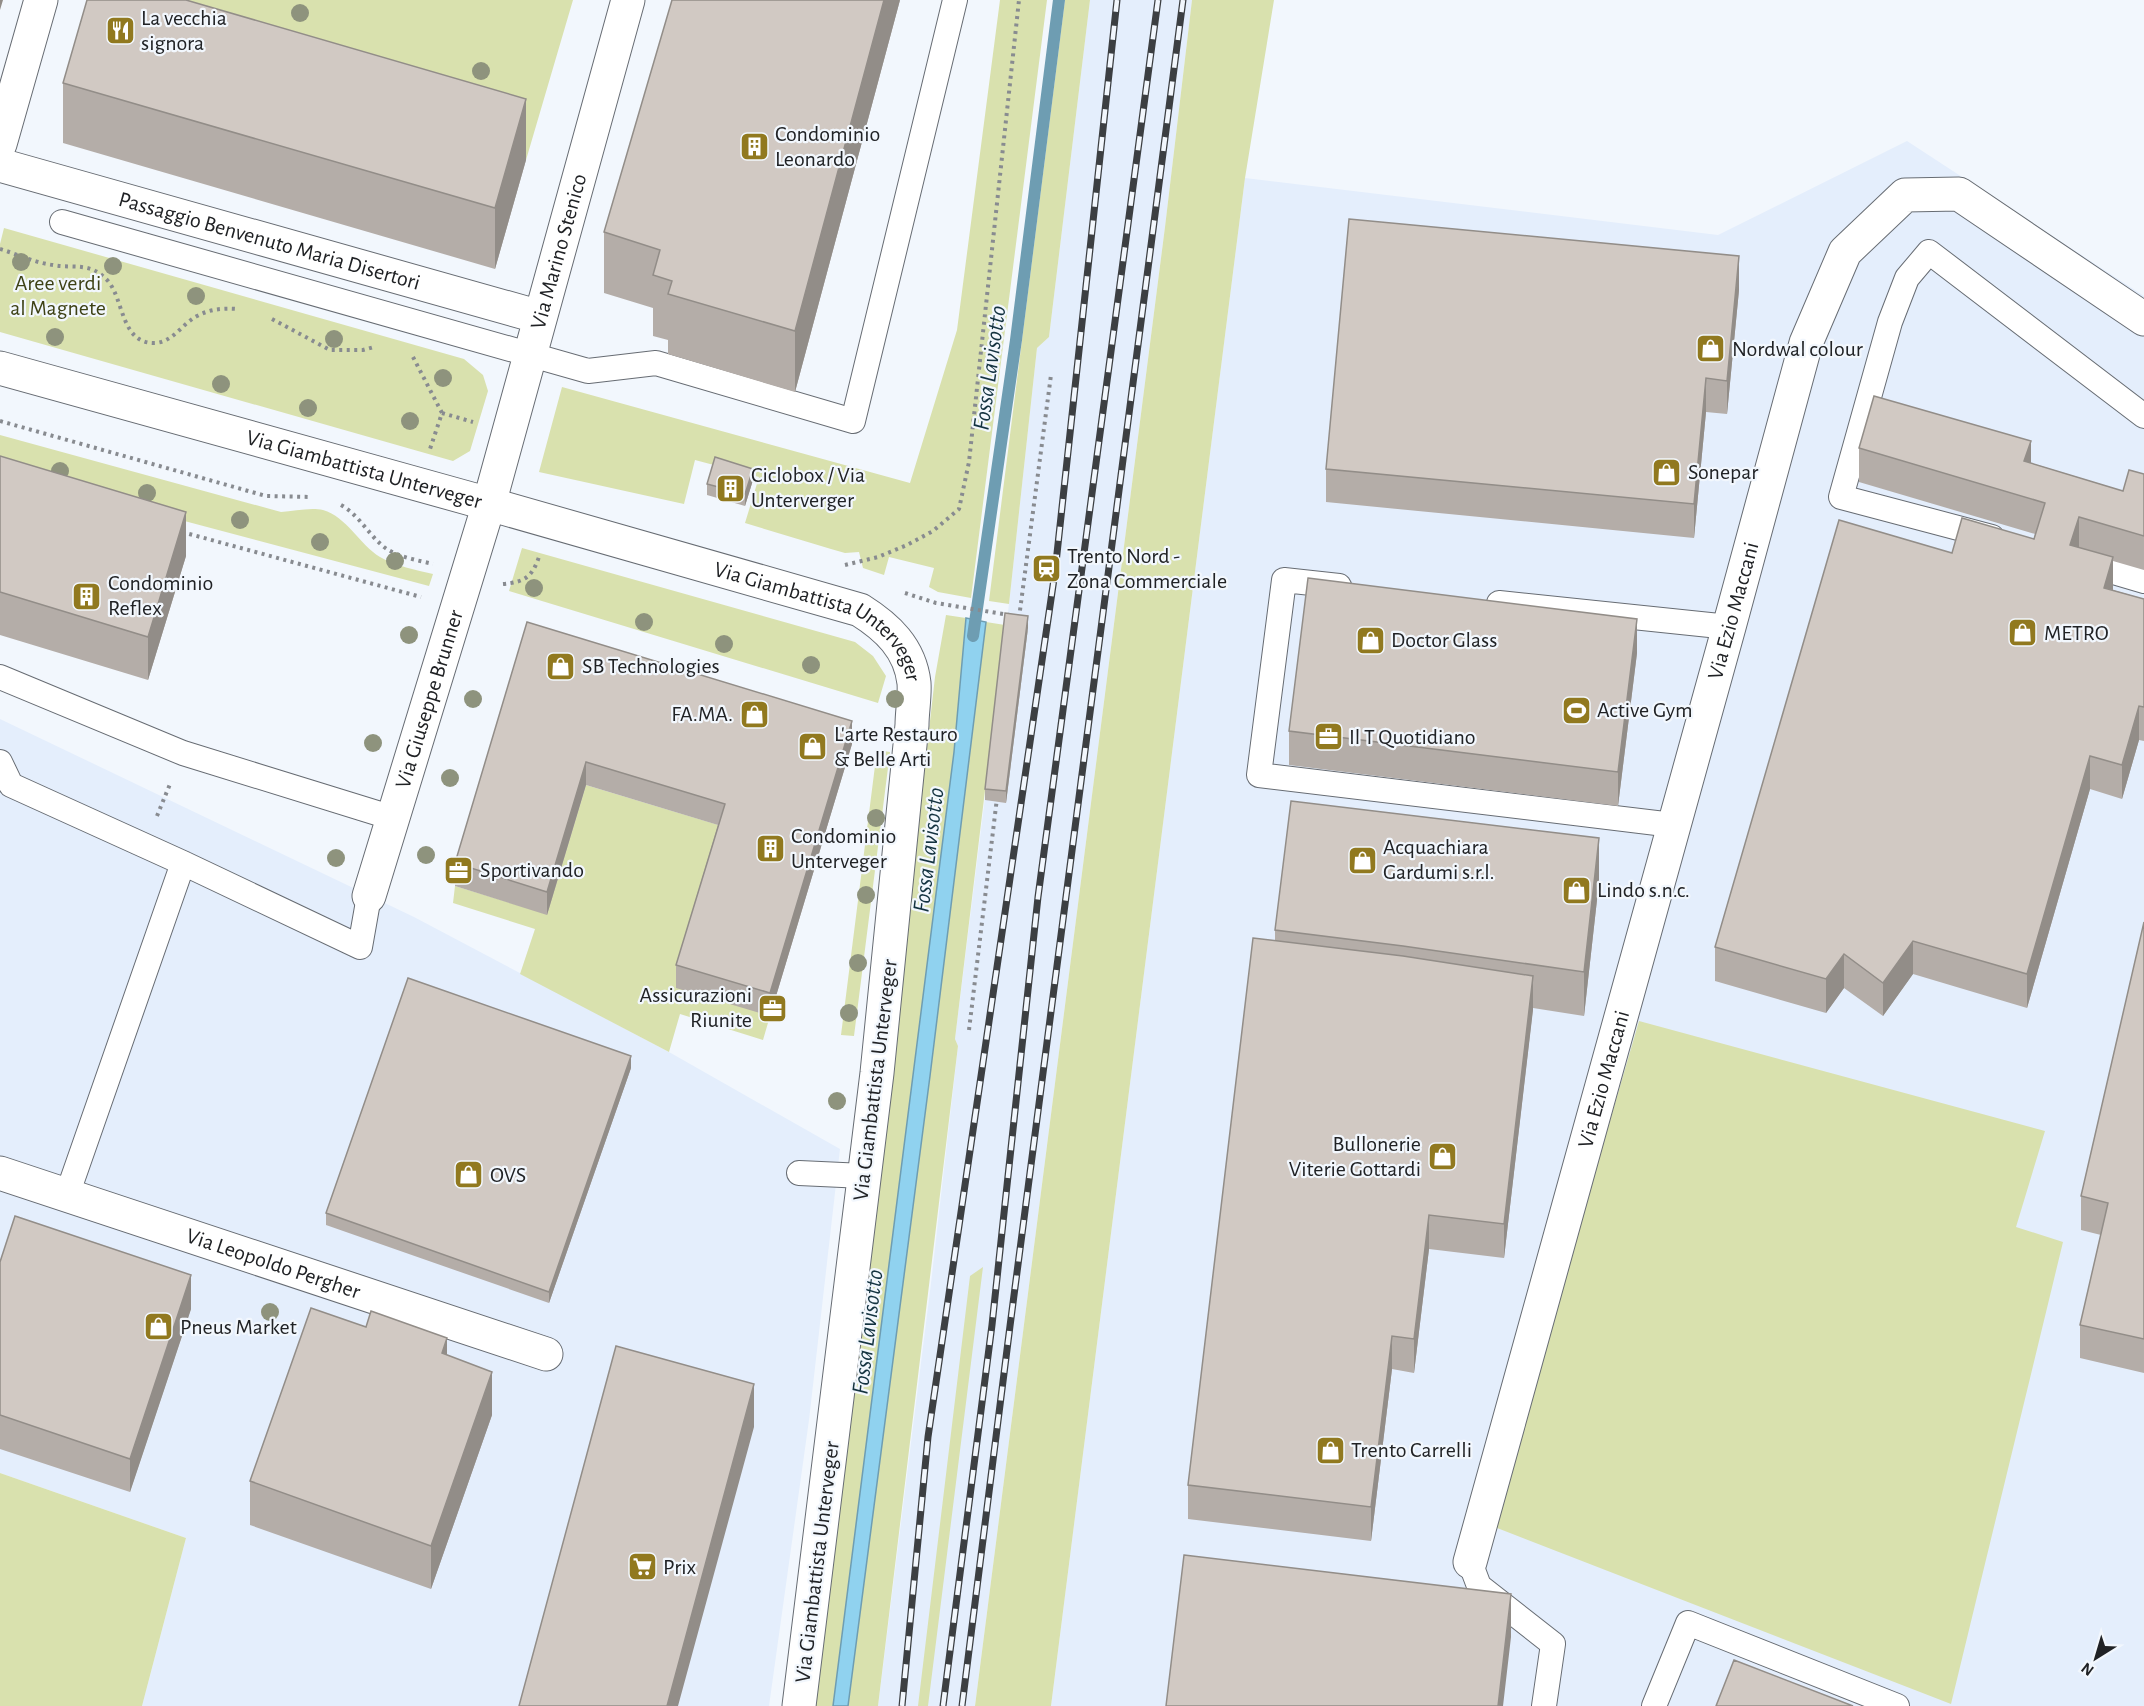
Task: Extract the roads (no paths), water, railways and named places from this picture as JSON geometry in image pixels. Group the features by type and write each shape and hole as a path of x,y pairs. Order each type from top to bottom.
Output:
{"street":[{"path":"0,144 41,0"},
{"name":"Via Marino Stenico","path":"489,504 628,0"},
{"name":"Passaggio Benvenuto Maria Disertori","path":"0,165 540,317"},
{"name":"Via Ezio Maccani","path":"1470,1562 1806,343 1845,252 1905,195 1959,194 2144,319"},
{"name":"Via Giambattista Unterveger","path":"0,368 860,610 891,632 900,645 914,683 912,725 877,1073 799,1706"},
{"name":"Via Giuseppe Brunner","path":"369,896 489,504"},
{"name":"Via Leopoldo Pergher","path":"0,1173 546,1354"}],"lane":[{"path":"62,222 588,371 657,363 853,421 955,0"},
{"path":"2018,544 1841,497 1890,322 1907,278 1929,252 2144,416"},
{"path":"2076,561 2144,581"},
{"path":"1366,588 1284,580 1259,775 1673,825"},
{"path":"1471,600 1729,627"},
{"path":"0,677 183,753 393,818"},
{"path":"0,762 11,785 360,947 369,896"},
{"path":"67,1195 183,863"},
{"path":"799,1173 864,1176"},
{"path":"1470,1562 1479,1586 1553,1644 1544,1706"},
{"path":"1654,1706 1688,1623 1897,1706"}],"water":[{"path":"966,618 986,622 848,1706 833,1706 954,752"}],"waterway":[{"name":"Fossa Lavisotto","path":"973,636 1016,340 1059,0"}],"railway":[{"path":"902,1706 928,1437 1055,572 1117,0"},
{"path":"943,1706 992,1325 1038,897 1158,0"},
{"path":"962,1706 1183,0"}],"place":[{"name":"La vecchia signora","path":"120,31"},
{"name":"Condominio Leonardo","path":"754,147"},
{"name":"Nordwal colour","path":"1711,349"},
{"name":"Sonepar","path":"1667,472"},
{"name":"Ciclobox / Via Unterverger","path":"730,488"},
{"name":"Trento Nord - Zona Commerciale","path":"1046,569"},
{"name":"Condominio Reflex","path":"87,596"},
{"name":"METRO","path":"2023,633"},
{"name":"Doctor Glass","path":"1370,640"},
{"name":"SB Technologies","path":"561,666"},
{"name":"Active Gym","path":"1576,710"},
{"name":"FA.MA.","path":"754,714"},
{"name":"Il T Quotidiano","path":"1328,737"},
{"name":"L'arte Restauro & Belle Arti","path":"813,747"},
{"name":"Condominio Unterveger","path":"770,849"},
{"name":"Acquachiara Gardumi s.r.l.","path":"1362,860"},
{"name":"Sportivando","path":"459,870"},
{"name":"Lindo s.n.c.","path":"1576,890"},
{"name":"Assicurazioni Riunite","path":"773,1008"},
{"name":"Bullonerie Viterie Gottardi","path":"1442,1157"},
{"name":"OVS","path":"469,1175"},
{"name":"Pneus Market","path":"159,1327"},
{"name":"Trento Carrelli","path":"1330,1450"},
{"name":"Prix","path":"642,1567"}],"park label":[{"name":"Aree verdi al Magnete","path":"58,296"}]}
